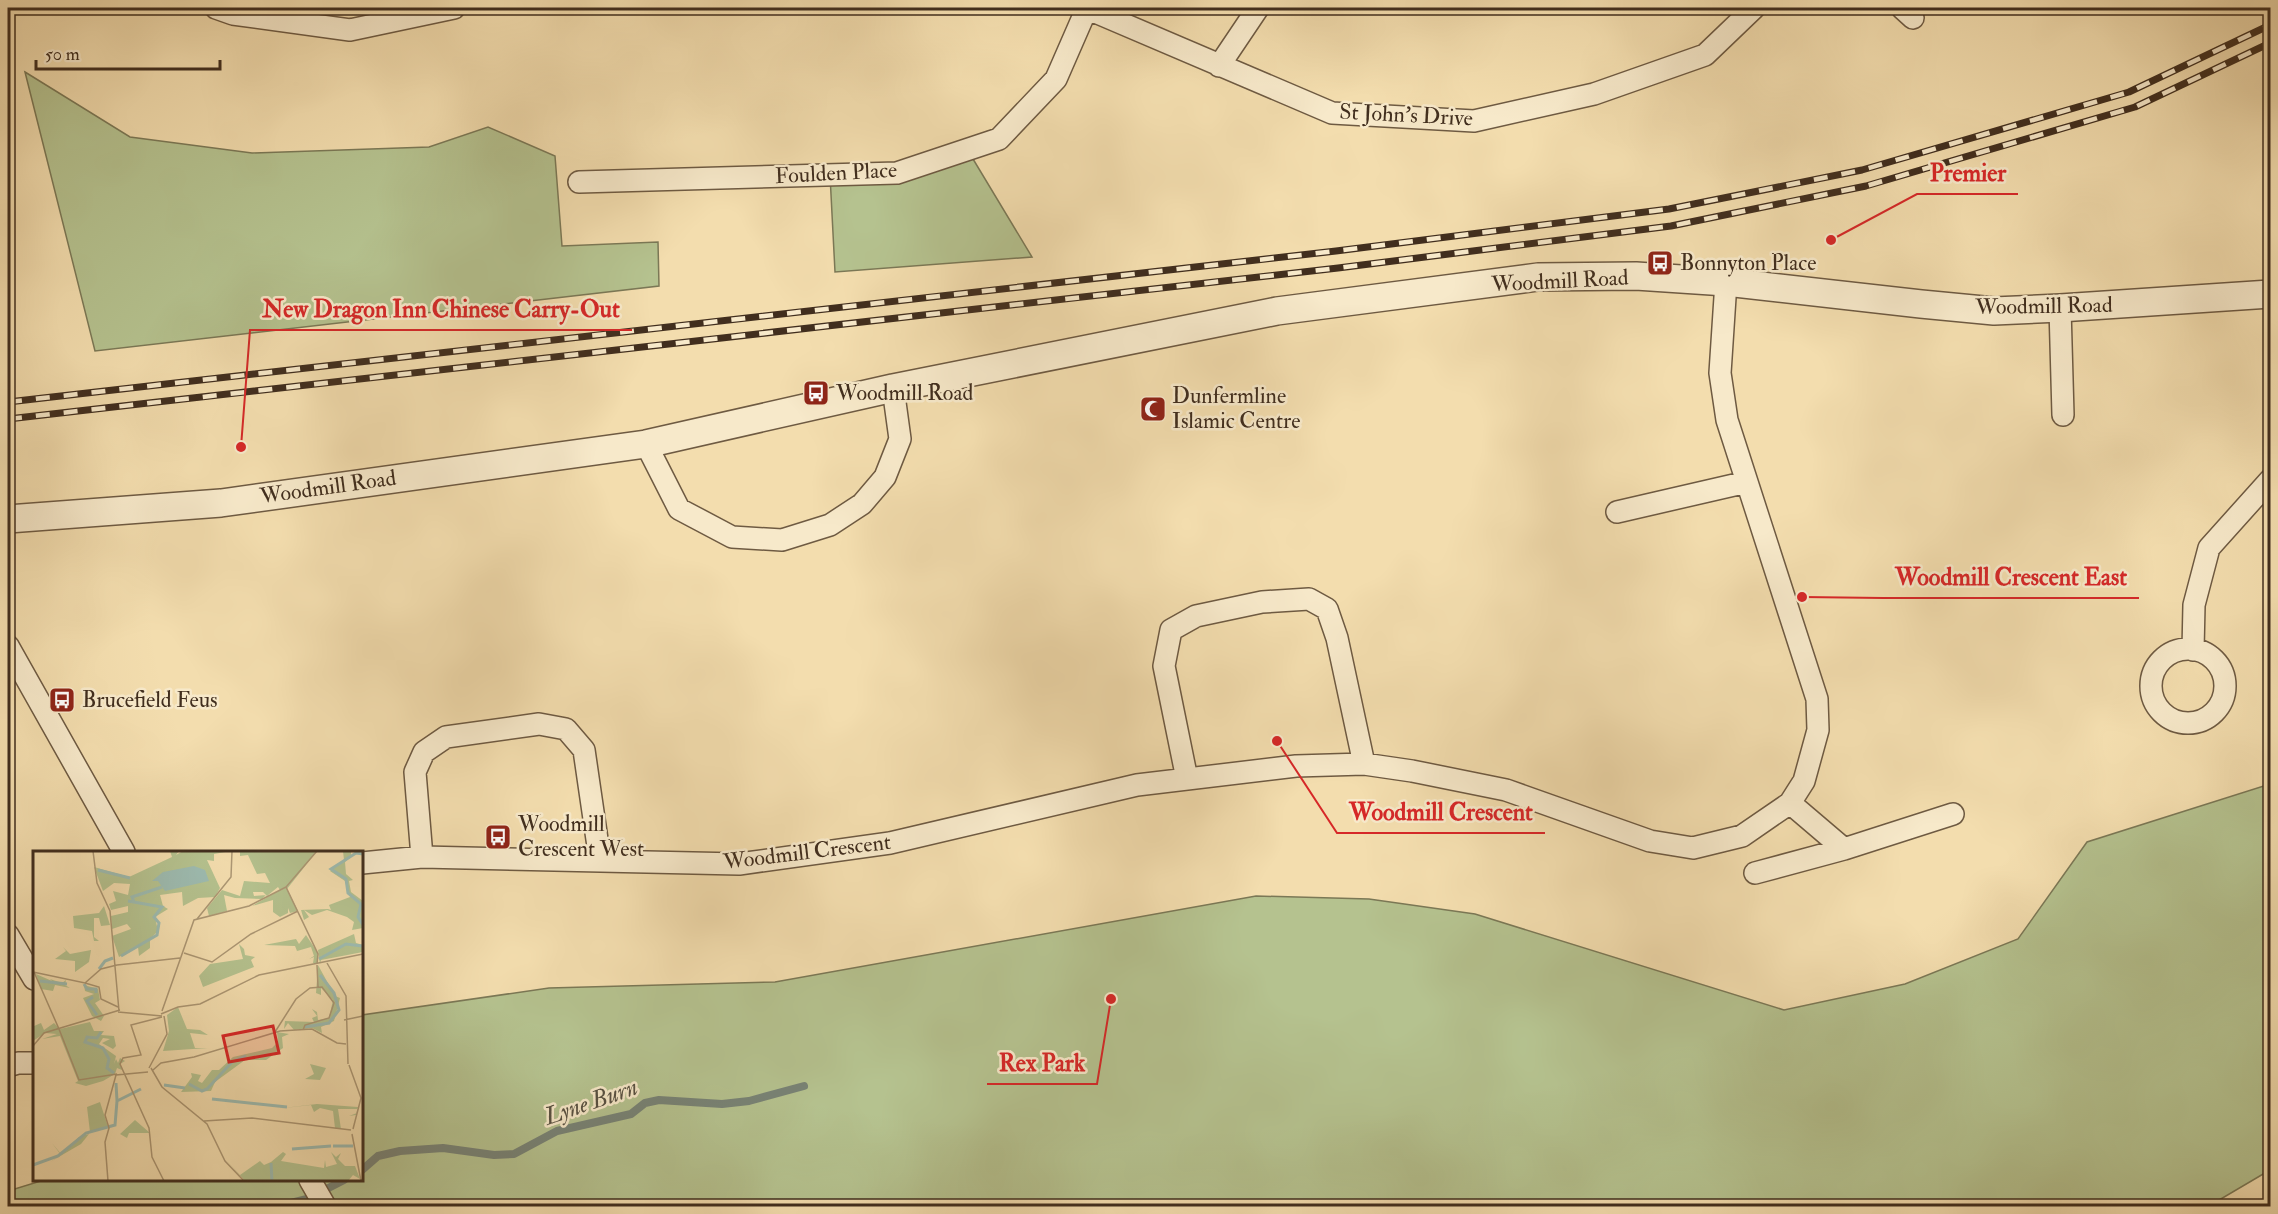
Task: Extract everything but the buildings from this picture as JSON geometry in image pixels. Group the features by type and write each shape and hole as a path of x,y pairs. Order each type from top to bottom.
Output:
{"street":[{"path":"216,8 233,14 350,30 454,8"},
{"name":"St John's Drive","path":"1087,8 1332,113 1474,120 1594,94 1705,55 1754,8"},
{"name":"Foulden Place","path":"579,182 897,173 988,142 999,138 1056,79 1087,8"},
{"path":"1219,66 1258,8"},
{"name":"Woodmill Road","path":"8,519 221,503 646,444 893,388 1277,311 1538,277 1636,276 1726,282 1994,311 2271,294"},
{"name":"Woodmill Crescent","path":"363,863 422,857 739,864 890,843 1137,785 1296,766 1364,764 1506,790 1650,841 1693,848 1742,836 1790,803 1804,781 1818,730 1817,699 1727,420 1720,373 1726,282"},
{"path":"2060,308 2063,415"},
{"path":"646,444 679,509 732,537 782,540 830,525 862,504 885,477 900,439 893,388"},
{"path":"2193,650 2194,604 2209,548 2271,480"},
{"path":"1617,512 1748,482"},
{"path":"1187,779 1164,666 1171,630 1196,616 1262,602 1309,599 1327,609 1337,638 1364,764"},
{"path":"8,646 123,851"},
{"path":"422,857 415,772 424,752 446,737 539,724 566,729 584,750 600,860"},
{"path":"1790,803 1844,849"},
{"path":"1755,873 1844,849 1953,814"},
{"path":"8,935 33,977"},
{"path":"8,1066 33,1063"},
{"path":"311,1181 326,1206"}],"green space":[{"path":"25,72 130,137 252,153 429,147 488,127 555,156 562,246 658,242 659,286 95,351"},
{"path":"967,149 1032,257 835,272 830,175"},
{"path":"2270,784 2270,1170 2209,1206 8,1206 8,1191 41,1181 363,1181 363,1015 549,988 775,982 1256,896 1369,899 1475,914 1784,1010 1905,984 2018,939 2087,842"}],"waterway":[{"name":"Lyne Burn","path":"363,1169 378,1156 400,1151 443,1148 494,1155 514,1154 557,1131 631,1114 645,1103 659,1100 722,1104 749,1101 804,1086"},
{"name":"Lyne Burn","path":"279,1206 307,1199 342,1181"}],"railway":[{"path":"8,402 1336,251 1669,209 1862,170 2129,92 2270,25"},
{"path":"8,419 1338,268 1671,226 1866,186 2135,107 2270,43"}],"place":[{"name":"Premier","path":"1831,240"},
{"name":"Bonnyton Place","path":"1660,263"},
{"name":"Woodmill Road","path":"816,393"},
{"name":"Dunfermline Islamic Centre","path":"1153,409"},
{"name":"New Dragon Inn Chinese Carry-Out","path":"241,447"},
{"name":"Woodmill Crescent East","path":"1802,597"},
{"name":"Brucefield Feus","path":"62,700"},
{"name":"Woodmill Crescent","path":"1277,741"},
{"name":"Woodmill Crescent West","path":"498,837"},
{"name":"Rex Park","path":"1111,999"}]}
